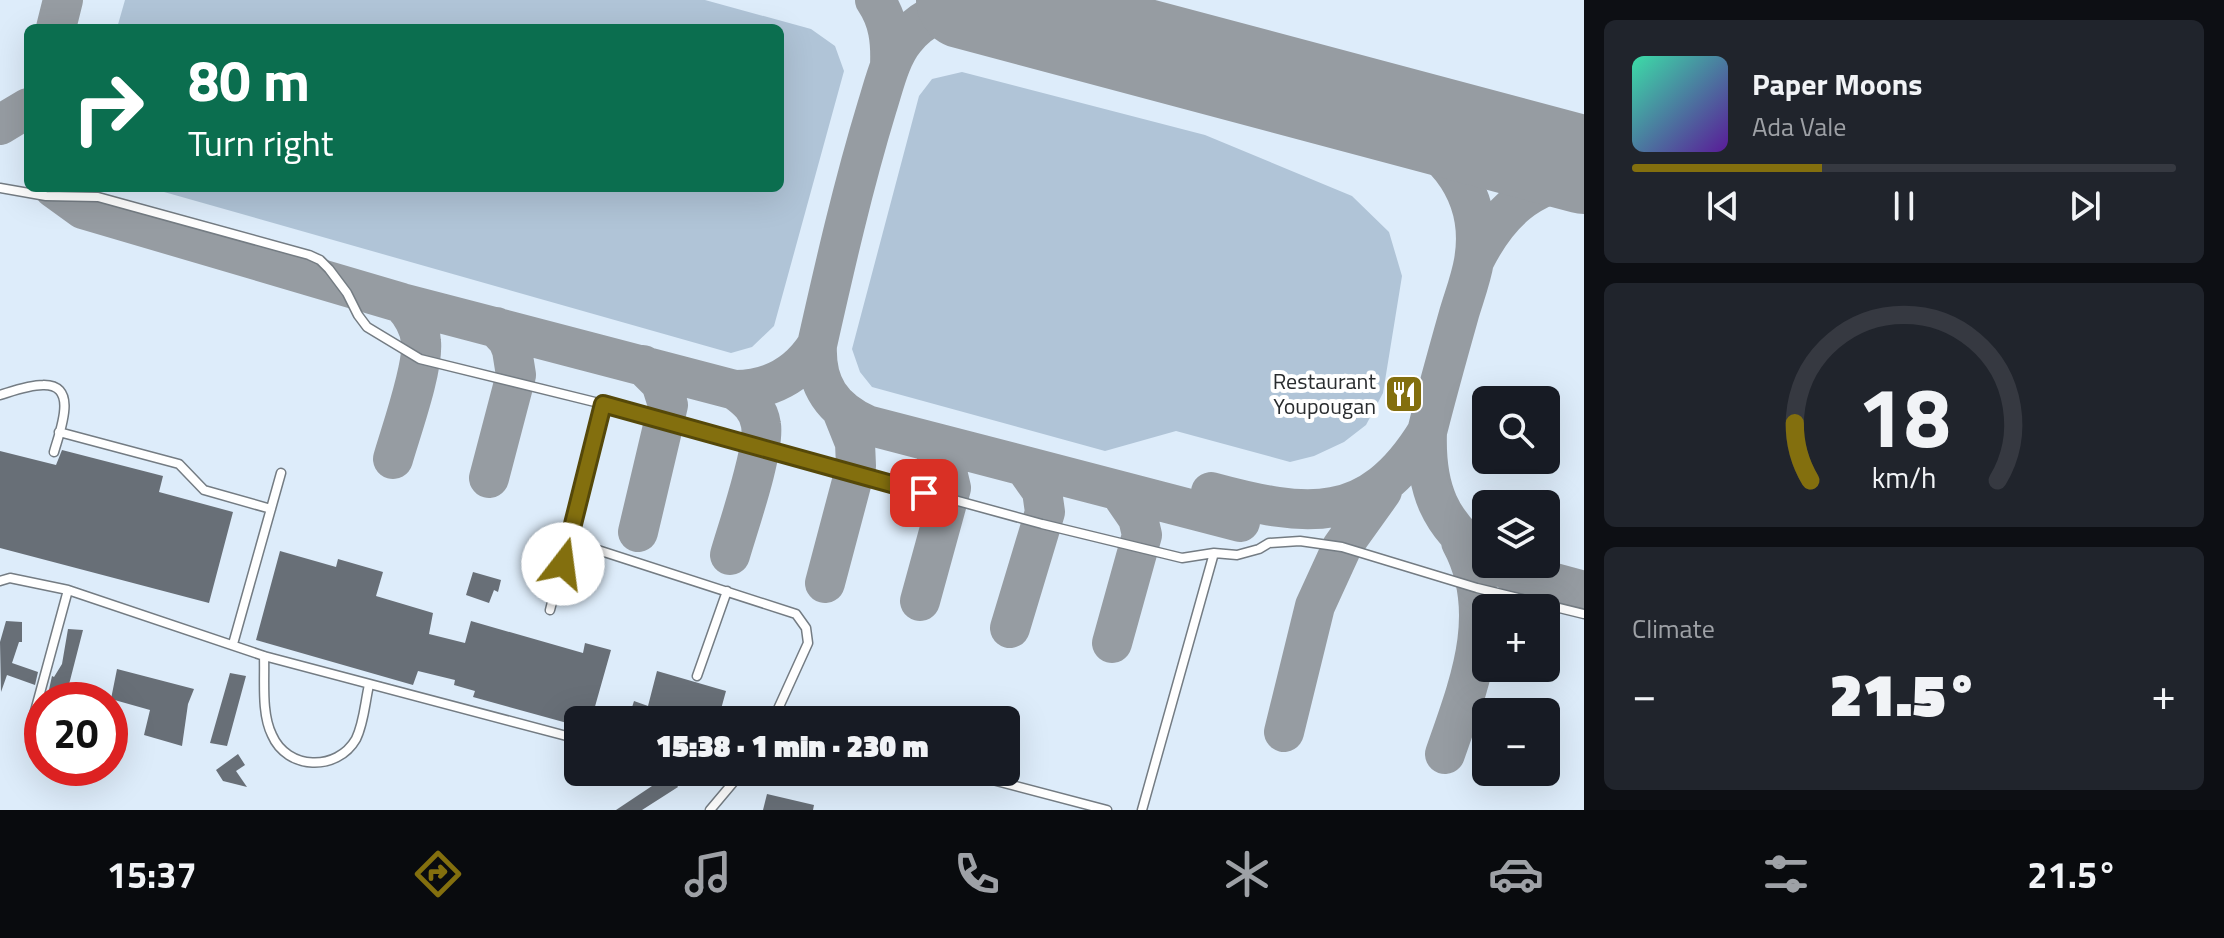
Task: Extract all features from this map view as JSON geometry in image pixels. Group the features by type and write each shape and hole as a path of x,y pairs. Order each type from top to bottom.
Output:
{"lane":[{"path":"0,188 46,196 98,197 309,255 329,269 367,327 420,359 603,404 1042,524 1182,558 1214,553 1237,555 1283,540 1342,547 1477,588 1584,614"},
{"path":"0,395 42,384 61,393 66,407 54,452"},
{"path":"550,610 603,404"},
{"path":"59,432 179,464 204,490 271,509"},
{"path":"233,644 281,473"},
{"path":"570,541 796,614 806,628 808,643 779,706"},
{"path":"1142,810 1214,553"},
{"path":"0,581 10,578 68,590 264,656 564,735"},
{"path":"43,682 68,590"},
{"path":"697,676 727,591"},
{"path":"264,656 269,728 277,745 300,761 327,761 350,747 359,731 369,685"},
{"path":"710,810 730,786"},
{"path":"1015,786 1107,810"}],"shaded area":[{"path":"0,0 1584,0 1584,810 0,810"},
{"path":"125,0 705,0 811,29 835,46 844,71 774,326 752,347 731,353 164,192 784,192 784,24 118,24"},
{"path":"962,72 1205,135 1352,196 1389,232 1402,276 1383,393 1366,425 1344,442 1314,456 1290,462 1176,431 1105,451 872,387 860,372 852,349 919,96 932,79"}],"building":[{"path":"62,450 163,476 159,492 233,512 209,603 0,548 0,451 56,465"},
{"path":"280,551 336,567 338,559 383,572 376,596 433,613 429,634 465,643 471,621 583,653 585,643 611,650 595,706 564,706 564,722 473,697 475,691 454,685 455,680 418,671 413,685 256,640"},
{"path":"473,572 501,580 498,592 494,590 489,603 466,595"},
{"path":"6,621 22,622 22,642 19,642 12,663 38,672 36,682 7,675 1,692 0,642"},
{"path":"68,629 83,630 70,682 51,682 62,664"},
{"path":"117,669 194,689 188,704 182,746 144,735 150,710 128,704 128,682 114,682"},
{"path":"657,671 726,691 722,706 648,706"},
{"path":"230,673 246,676 227,746 210,743"},
{"path":"238,754 245,765 236,771 247,787 223,781 216,770"},
{"path":"652,786 678,787 642,810 616,810"},
{"path":"767,794 814,805 813,810 763,810"}],"taxiway":[{"path":"57,24 63,0"},
{"path":"875,0 888,32 890,66"},
{"path":"60,192 83,209 402,303 735,390 760,387 792,372 817,345 860,166 895,54 912,31 927,19 974,2"},
{"path":"1376,109 1418,136 1436,152 1464,188 1472,210 1476,234 1474,261 1427,432 1429,471 1438,504 1457,532 1472,547"},
{"path":"0,125 24,110"},
{"path":"1474,261 1494,228 1518,203 1547,186 1584,175"},
{"path":"393,459 416,383 421,353 417,326 402,303"},
{"path":"489,478 516,375 508,340 496,327"},
{"path":"817,345 819,372 828,394 844,411 867,425 1240,522"},
{"path":"638,532 668,405 661,383 643,365"},
{"path":"730,555 755,470 761,437 760,419 755,409 735,390"},
{"path":"825,583 856,466 855,443 843,413"},
{"path":"1211,492 1277,507 1333,507 1358,499 1382,485 1405,463 1427,432"},
{"path":"920,601 951,488 945,463 930,443"},
{"path":"1010,628 1045,512 1042,491 1025,467"},
{"path":"1284,732 1315,606 1342,547 1382,491"},
{"path":"1112,643 1142,535 1138,518 1120,492"},
{"path":"1445,754 1471,675 1479,622 1478,595 1472,568 1461,542"},
{"path":"1536,578 1584,591"}],"runway":[{"path":"965,0 1584,165"}],"place":[{"name":"Restaurant Youpougan","path":"1404,394"}],"route":[{"path":"563,564 603,404 924,493"}]}
